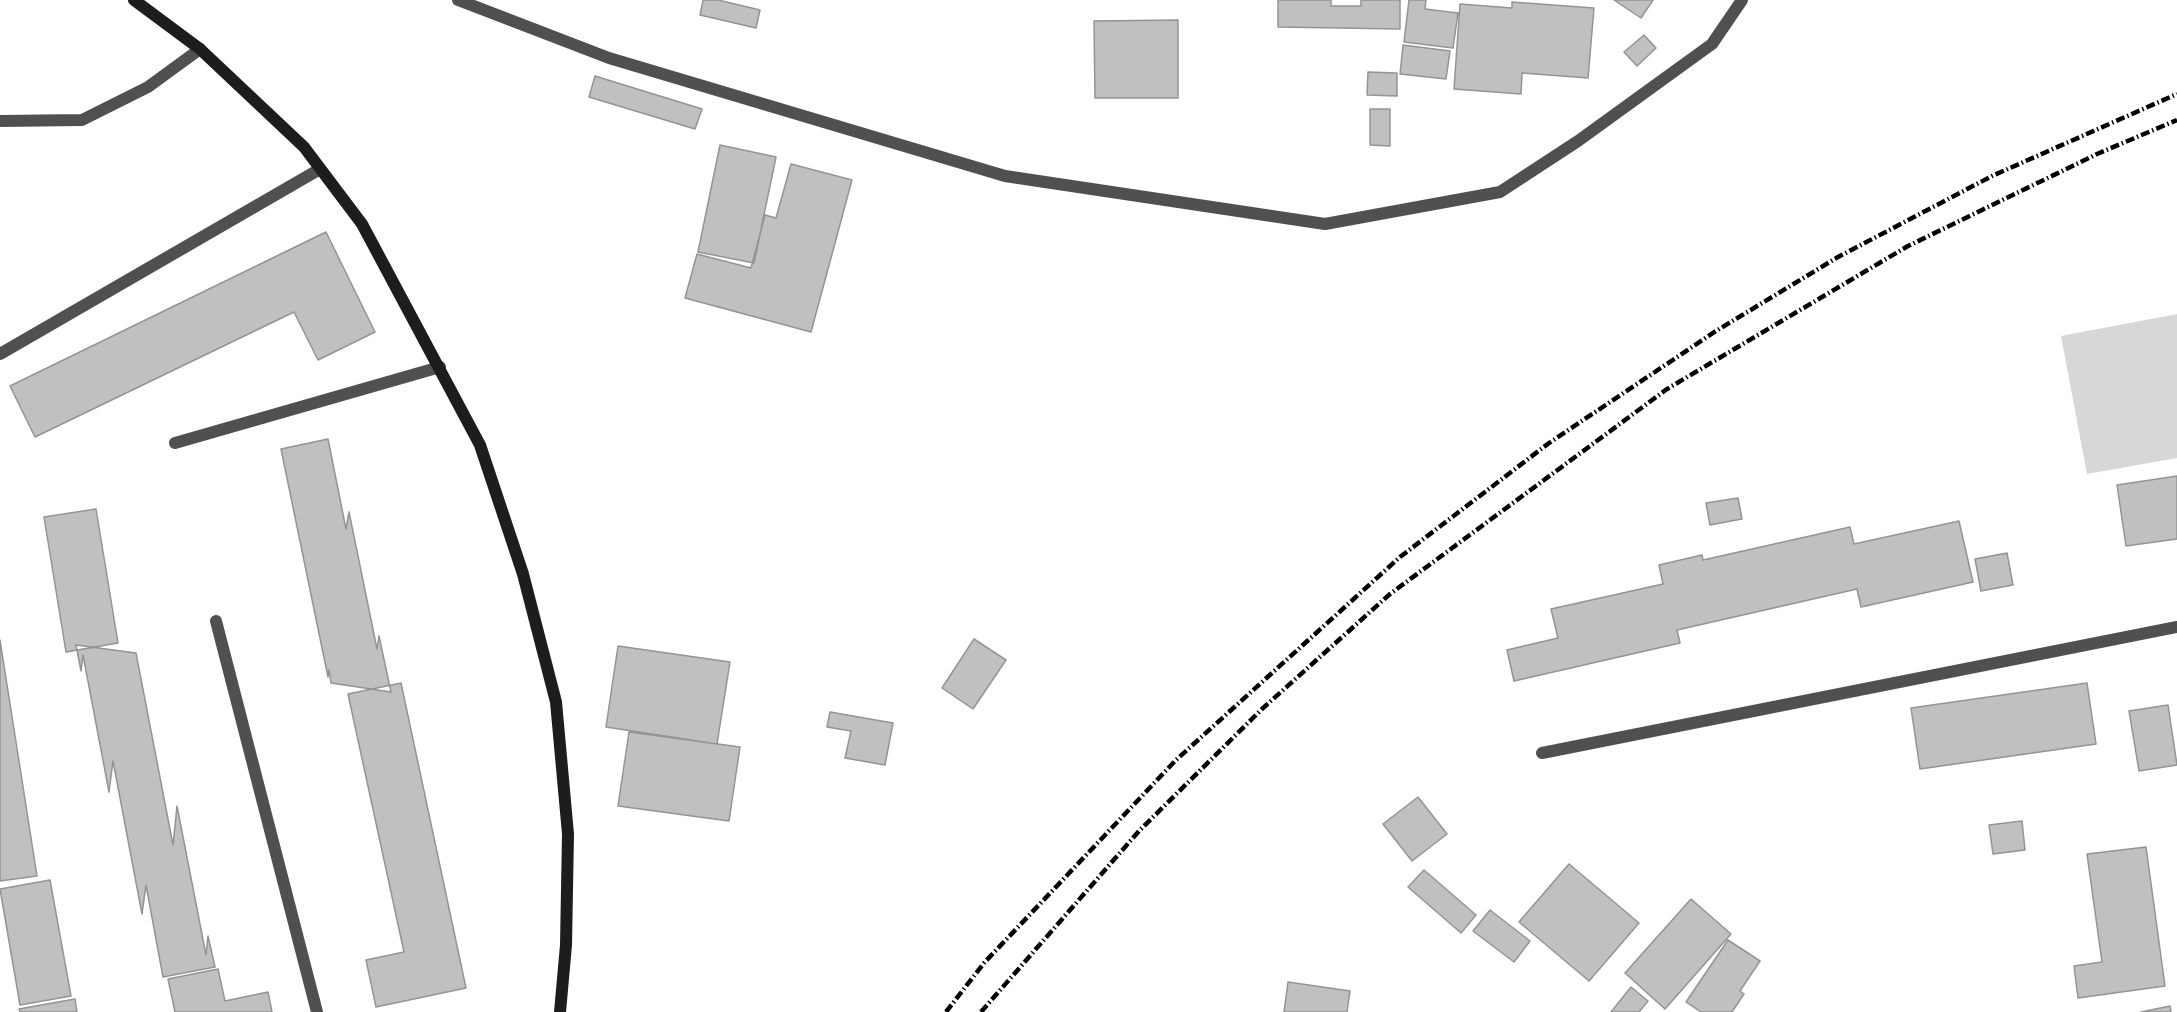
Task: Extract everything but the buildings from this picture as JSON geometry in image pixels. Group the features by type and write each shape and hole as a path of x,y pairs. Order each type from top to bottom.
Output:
{"main road":[{"path":"134,0 200,49 304,147 362,224 480,445 523,574 556,702 568,834 566,945 560,1012"}],"street":[{"path":"458,0 609,58 1005,176 1325,224 1500,192 1578,141 1712,44 1742,0"},
{"path":"0,121 82,120 147,87 200,49"},
{"path":"0,354 320,169"},
{"path":"175,443 440,367"},
{"path":"216,621 317,1012"},
{"path":"1542,753 2177,627"}],"shaded area":[{"path":"2177,314 2177,458 2087,474 2061,336"}],"railway":[{"path":"946,1012 984,963 1176,760 1400,557 1549,443 1716,331 1838,257 1992,176 2177,94"},
{"path":"981,1012 1139,831 1262,709 1390,594 1667,389 1908,246 2097,154 2177,120"}]}
